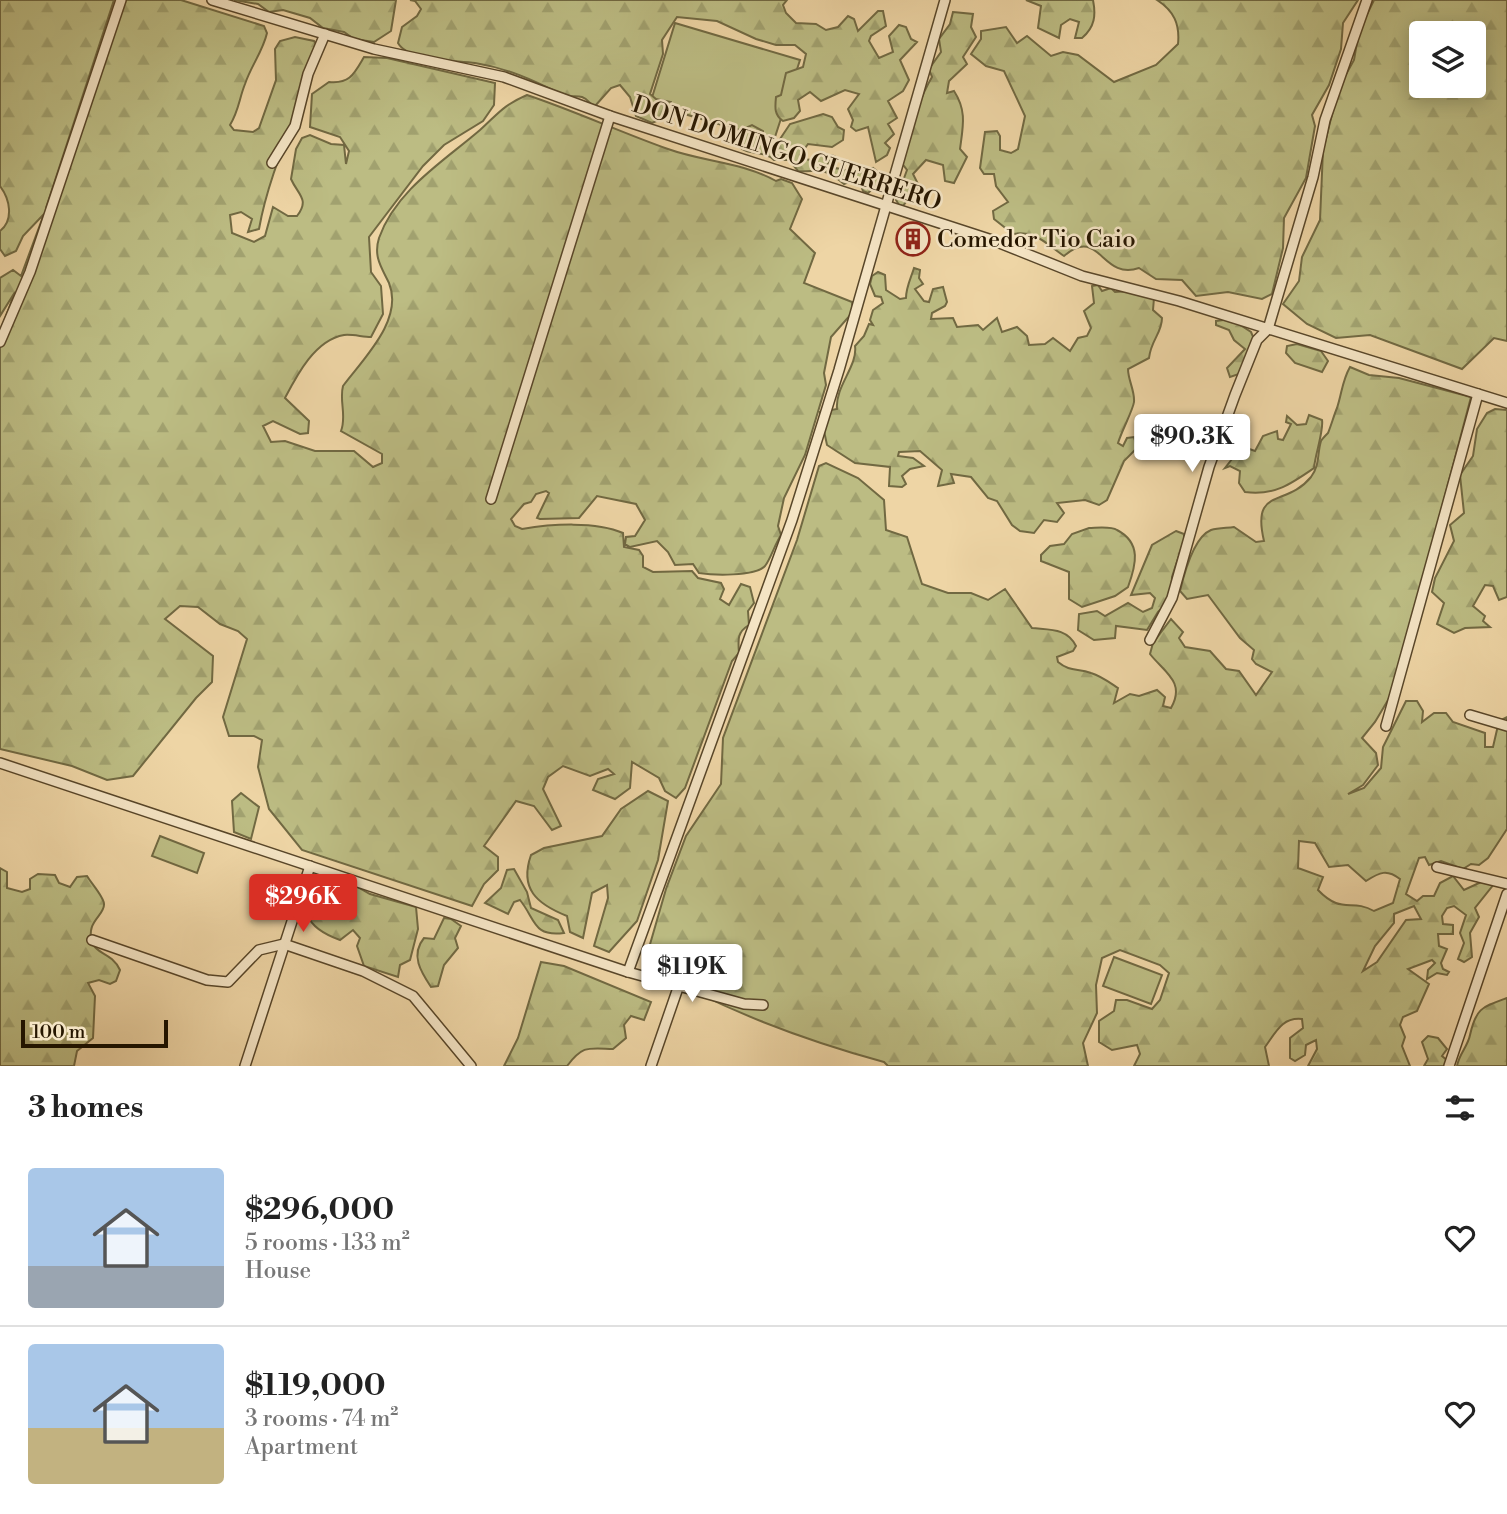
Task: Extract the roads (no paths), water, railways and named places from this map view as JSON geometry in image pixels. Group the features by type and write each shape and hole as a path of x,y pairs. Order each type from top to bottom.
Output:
{"street":[{"path":"0,342 30,272 121,0"},
{"name":"DON DOMINGO GUERRERO","path":"212,0 374,50 504,77 610,116 992,240 1082,276 1179,301 1507,403"},
{"path":"628,972 792,520 839,370 946,0"},
{"path":"1150,640 1172,598 1209,467 1235,395 1257,340 1268,329 1313,177 1325,120 1367,0"},
{"path":"272,163 295,126 308,74 325,34"},
{"path":"491,499 610,116"},
{"path":"1386,726 1478,394"},
{"path":"1470,715 1507,726"},
{"path":"0,763 628,972 744,1003 763,1005"},
{"path":"244,1066 310,866"},
{"path":"1437,867 1507,884"},
{"path":"1448,1066 1507,894"},
{"path":"92,940 206,979 228,982 259,950 284,944 363,971 413,996 471,1066"},
{"path":"651,1066 679,985"}],"place":[{"name":"Comedor Tio Caio","path":"913,239"}]}
